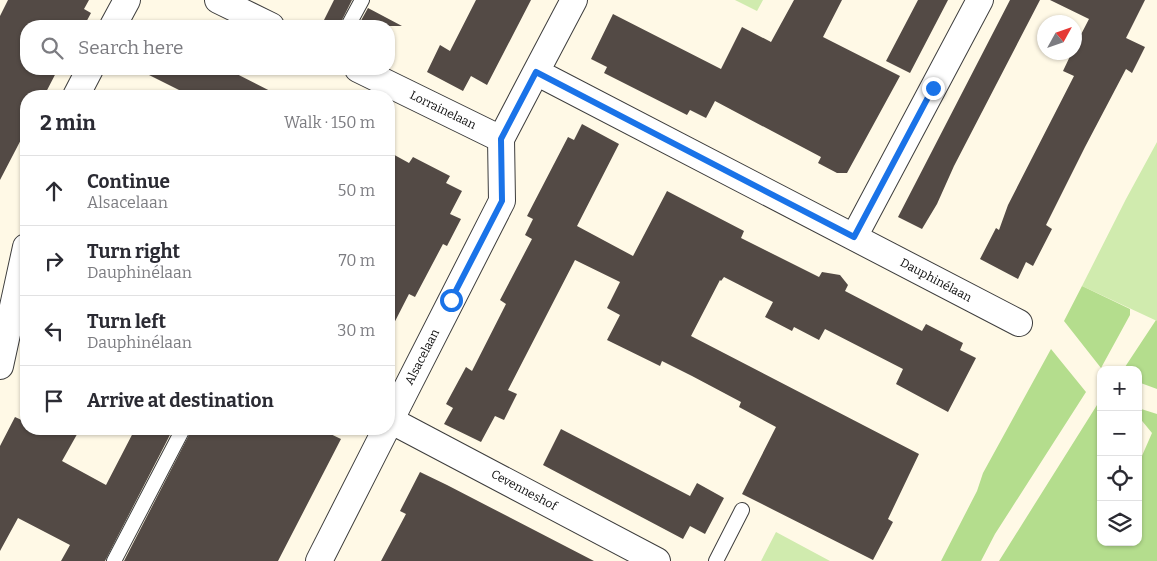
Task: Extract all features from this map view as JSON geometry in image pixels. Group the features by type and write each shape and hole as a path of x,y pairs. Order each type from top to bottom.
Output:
{"street":[{"path":"116,20 127,0"},
{"path":"218,0 259,20"},
{"path":"536,72 574,0"},
{"path":"854,237 980,0"},
{"name":"Alsacelaan","path":"395,406 502,201 501,139 536,72"},
{"name":"Dauphinélaan","path":"536,72 1019,323"},
{"path":"79,90 87,75"},
{"name":"Lorrainelaan","path":"370,75 501,139"},
{"path":"0,366 20,274"},
{"name":"Cevenneshof","path":"395,419 657,561"},
{"name":"Alsacelaan","path":"319,561 381,435"}],"lane":[{"path":"351,20 362,0"},
{"path":"114,561 180,435"},
{"path":"716,561 742,510"}],"green space":[{"path":"735,0 763,0 757,11"},
{"path":"1157,142 1157,321 1082,286"},
{"path":"1082,286 1130,309 1130,315 1102,366 1099,366 1064,321"},
{"path":"1156,320 1157,389 1142,383 1142,366 1126,366"},
{"path":"1051,349 1086,392 995,534 981,561 941,561 977,491 983,473"},
{"path":"1097,405 1097,546 1142,546 1142,456 1152,433 1142,421 1142,409 1157,414 1157,561 999,561"},
{"path":"776,532 830,561 761,561"}],"building":[{"path":"8,0 89,0 84,9 91,13 87,20 20,20 20,75 55,75 47,90 20,90 20,142 0,180 0,16"},
{"path":"334,0 352,0 342,20 324,20"},
{"path":"476,0 531,0 487,85 471,76 463,91 427,72 440,45 450,51"},
{"path":"794,0 842,0 823,37 900,76 847,173 837,173 818,163 821,157 715,101 706,118 690,110 687,115 604,73 607,67 591,59 613,14 721,69 742,27 771,42"},
{"path":"918,0 948,0 910,73 886,61"},
{"path":"1010,0 1040,0 954,166 937,204 922,229 898,217"},
{"path":"1050,0 1145,0 1126,38 1145,47 1132,73 1126,69 1085,147 1046,225 1052,229 1033,266 1026,262 1018,279 980,259 996,228 999,230 1008,205 1074,76 1063,71 1068,60 1082,60 1082,33 1089,19"},
{"path":"368,8 391,20 361,20"},
{"path":"149,75 239,75 268,90 179,90"},
{"path":"582,124 619,144 577,226 633,256 667,191 744,231 741,238 819,277 822,272 840,275 848,285 845,291 922,331 926,324 963,343 960,350 976,358 948,412 896,384 903,369 825,329 819,340 794,327 792,331 765,317 773,302 724,277 720,280 691,336 919,454 888,519 893,522 873,560 742,494 776,427 739,407 741,402 692,376 662,361 660,366 607,340 620,315 607,308 620,282 575,260 508,390 517,394 504,420 495,416 481,442 444,424 453,408 446,404 466,367 472,371 506,304 500,300 532,239 525,235 533,219 527,216 568,137 574,140"},
{"path":"395,155 409,163 413,157 450,176 446,183 462,191 450,214 461,219 447,246 443,244 415,297 409,294 395,321"},
{"path":"15,417 20,419 20,435 77,435 62,461 106,485 132,435 170,435 105,561 61,561 70,545 18,518 0,551 0,446"},
{"path":"561,429 690,496 697,483 724,498 705,534 690,526 683,539 543,465"},
{"path":"189,435 333,435 341,439 278,561 124,561"},
{"path":"420,472 594,561 381,561 406,514 400,511"}],"route":[{"path":"451,300 502,201 501,139 536,72 854,237 933,88"}]}
